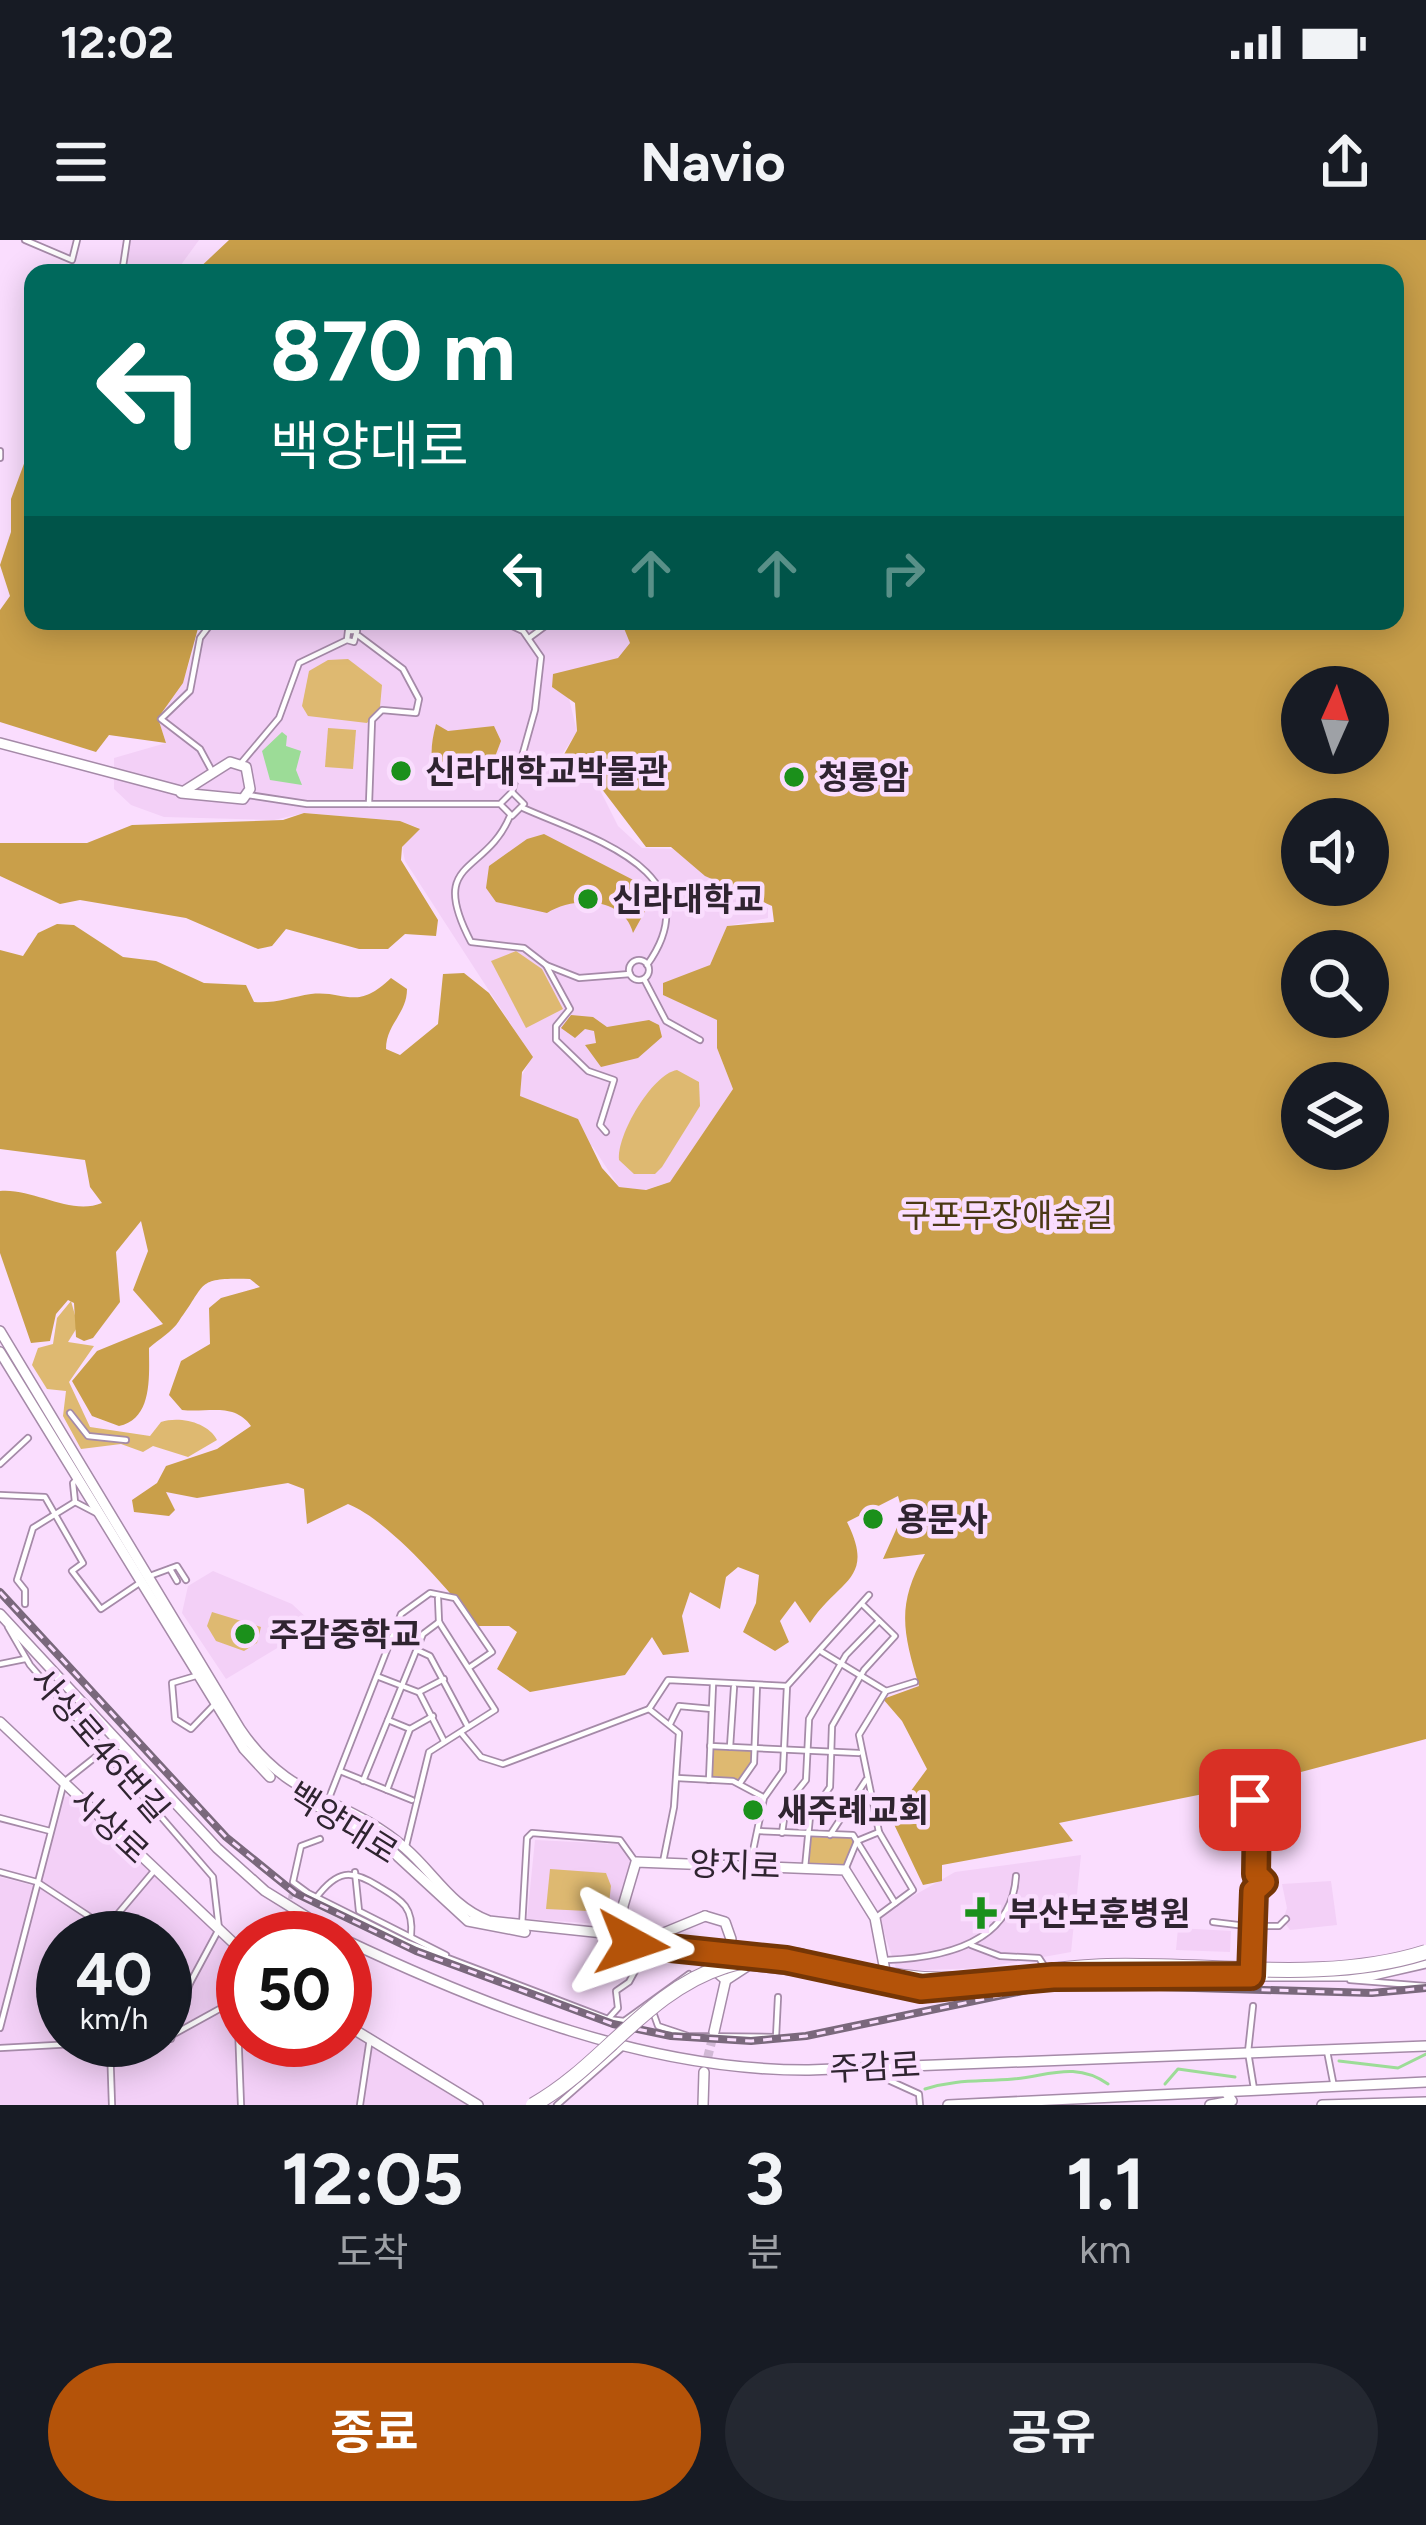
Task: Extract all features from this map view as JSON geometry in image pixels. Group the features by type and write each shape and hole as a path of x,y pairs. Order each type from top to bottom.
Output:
{"highway":[{"path":"529,2105 673,1991 736,1964 798,1959 942,1980 1063,1968 1346,1968 1426,1955"},
{"path":"933,1983 1374,1970 1426,1955"},
{"path":"933,1983 1116,1960 1199,1960 1222,1965"},
{"path":"545,2105 676,1995 736,1969 810,1965 875,1979 940,1985 1058,1973 1286,1972"}],"main road":[{"path":"0,743 181,791 236,800 248,795 242,762 230,762 181,791"},
{"name":"백양대로","path":"0,1331 99,1514 259,1768 326,1805 360,1816 466,1911 522,1926 647,1946 698,1942 806,1955 884,1981"},
{"name":"백양대로","path":"0,1352 256,1753 290,1784 326,1805"},
{"name":"주감로","path":"3,1619 217,1848 265,1891 298,1911"},
{"name":"사상로","path":"0,1722 216,1926"},
{"name":"백양대로","path":"404,1853 468,1921 490,1928 786,1960 884,1981 1070,1976 1344,1978 1426,1955"},
{"path":"625,1942 623,1906 636,1862"},
{"name":"양지로","path":"636,1862 845,1870"},
{"path":"726,1980 749,1965 866,1986 884,1981 886,1960 875,1918 845,1870"},
{"path":"647,1946 705,1916 725,1922 731,1939"},
{"path":"698,1942 695,1929 705,1916"},
{"path":"647,1946 703,1960 726,1980"},
{"name":"주감로","path":"372,1950 608,2041 726,2068 1426,2046"},
{"name":"백양대로","path":"911,1982 1046,1966 1356,1963 1426,1955"},
{"path":"714,2032 730,1959"},
{"path":"911,1982 933,1983"},
{"path":"372,2039 478,2105"},
{"path":"703,2105 704,2072"},
{"path":"948,2105 1426,2082"},
{"path":"1254,2091 1255,2105"},
{"path":"1210,2105 1232,2101 1226,2092"},
{"path":"1322,2105 1421,2103"}],"street":[{"path":"25,240 72,260 77,240"},
{"path":"206,630 190,691 161,719 200,748 213,773"},
{"path":"349,642 352,630"},
{"path":"356,630 403,669 419,708 375,714 369,804"},
{"path":"248,795 308,804 500,804 512,792 541,657 530,638 516,630"},
{"path":"530,638 540,630"},
{"path":"242,762 279,718 299,663 359,636"},
{"path":"349,642 376,651"},
{"path":"512,792 523,799 523,808"},
{"path":"500,804 510,816"},
{"path":"523,808 459,872 453,901 477,946 524,948 545,965 579,979 630,974 644,979"},
{"path":"523,808 648,870 663,890 668,922 644,979 666,1022 700,1040"},
{"path":"630,974 634,962 647,965"},
{"path":"545,965 570,1010 556,1026 556,1040 588,1070 614,1080 600,1125 606,1132"},
{"path":"71,1412 88,1436 126,1439"},
{"path":"0,1464 28,1438"},
{"path":"75,1502 80,1476"},
{"path":"0,1495 45,1497 83,1563 72,1571 89,1600 101,1610 144,1580 177,1566 186,1580"},
{"path":"25,1604 25,1590 16,1585 22,1550 33,1528 75,1502"},
{"path":"75,1502 94,1516 99,1514"},
{"path":"170,1569 177,1581"},
{"path":"326,1805 400,1614 430,1593 454,1598 492,1652 470,1667"},
{"path":"750,1865 764,1798 782,1772 787,1686 822,1652 868,1594"},
{"path":"404,1853 429,1752 495,1710 439,1622 438,1598"},
{"path":"805,1868 810,1816 830,1787 832,1726 862,1676 895,1636 863,1605"},
{"name":"사상로46번길","path":"3,1619 25,1659 213,1877 217,1911"},
{"path":"782,1833 786,1805 806,1780 809,1719 842,1664 879,1621"},
{"path":"363,1781 423,1634 439,1622"},
{"path":"417,1650 430,1656 468,1727"},
{"path":"822,1652 886,1691"},
{"path":"0,1664 25,1659"},
{"path":"199,1675 172,1683 175,1718 191,1730 217,1704"},
{"path":"379,1677 419,1693 444,1742"},
{"path":"419,1693 444,1679"},
{"path":"460,1732 481,1757 503,1764 649,1709 668,1680 787,1686"},
{"path":"709,1780 714,1682"},
{"path":"875,1918 914,1890 879,1832 859,1736 886,1691 915,1682"},
{"path":"730,1747 734,1684"},
{"path":"740,1783 754,1763 758,1685"},
{"path":"670,1724 679,1706 712,1709"},
{"path":"649,1709 680,1733 663,1862"},
{"path":"387,1790 410,1729 433,1716"},
{"path":"388,1720 410,1729"},
{"path":"710,1746 859,1753"},
{"name":"사상로","path":"64,1782 104,1751"},
{"path":"340,1771 414,1801"},
{"path":"676,1778 740,1783 764,1798"},
{"path":"830,1835 866,1780"},
{"path":"0,2028 64,1782"},
{"path":"1237,1799 1257,1804 1256,1874 1264,1882 1254,1891"},
{"path":"0,1818 50,1831"},
{"path":"757,1832 853,1835 895,1903"},
{"path":"845,1870 857,1841 879,1832"},
{"path":"522,1926 527,1838 532,1833 620,1840 636,1862"},
{"path":"320,1839 301,1846 293,1882 316,1898 468,1966 608,2019 624,2021 705,1967 703,1960"},
{"name":"사상로","path":"120,1911 156,1869"},
{"path":"0,1872 37,1882 80,1911"},
{"path":"316,1898 335,1876 355,1872 402,1898 411,1914 411,1940"},
{"path":"355,1872 357,1909 411,1940"},
{"path":"1251,1976 1254,1891 1246,1882 1256,1874"},
{"path":"886,1960 917,1959 971,1945 1010,1910 1016,1876"},
{"path":"1213,1922 1279,1926 1286,1919"},
{"path":"192,1979 216,1935"},
{"path":"971,1945 1000,1956 1040,1958 1046,1966"},
{"path":"608,2019 618,2008 616,1991 629,1982 647,1946"},
{"path":"1344,1978 1362,1985 1426,1986"},
{"path":"0,1984 10,1987"},
{"path":"650,2000 658,2026 735,2040 776,2036 778,1997"},
{"path":"1253,2006 1248,2053 1254,2091"},
{"path":"529,2105 608,2041"},
{"path":"556,2105 624,2045"},
{"path":"0,2048 36,2046"},
{"path":"1327,2051 1334,2086"},
{"path":"882,2066 886,2079 919,2094 920,2105"},
{"path":"111,2067 112,2105"},
{"path":"241,2067 241,2105"},
{"path":"360,2105 366,2067"}],"shaded area":[{"path":"126,240 199,240 182,264 119,264"},
{"name":"신라대학교","path":"201,630 628,630 635,643 623,657 567,690 577,732 561,756 595,780 618,826 642,848 673,849 710,878 768,908 768,918 727,926 710,965 663,995 717,1019 717,1048 733,1089 670,1182 645,1190 619,1187 593,1147 519,1096 521,1077 532,1057 405,861 402,847 419,828 400,821 305,813 274,820 164,817 131,805 114,789 114,758 166,743 158,718 181,686"},
{"path":"348,659 382,685 380,707 367,723 308,716 302,706 309,671 328,660"},
{"path":"328,728 356,730 353,769 325,767"},
{"path":"282,732 287,736 286,746 301,751 296,770 302,785 270,780 262,751"},
{"path":"516,951 542,969 563,1009 526,1028 491,961"},
{"path":"677,1070 699,1082 700,1106 662,1167 655,1174 634,1174 619,1160 623,1136 647,1094"},
{"path":"71,1301 78,1326 68,1342 94,1346 69,1382 90,1427 150,1436 161,1422 184,1420 207,1429 217,1440 188,1457 153,1446 143,1452 121,1444 81,1449 63,1416 66,1391 47,1389 32,1365 38,1348 53,1344 57,1318"},
{"name":"주감중학교","path":"213,1571 292,1604 309,1620 279,1647 226,1679 182,1613 188,1586"},
{"path":"212,1612 261,1627 257,1643 244,1651 216,1641 207,1626"},
{"path":"713,1749 752,1749 752,1762 740,1780 711,1776"},
{"path":"72,1796 192,1911 36,1911 36,2067 192,2067 192,1911 216,1934 216,2067 372,2067 372,2045 471,2105 0,2105 0,1877 39,1887 62,1797"},
{"path":"811,1837 850,1838 854,1842 843,1867 809,1866"},
{"path":"535,1840 618,1844 627,1851 631,1858 615,1925 527,1919"},
{"name":"부산보훈병원","path":"1081,1855 1071,1952 982,1968 897,1971 879,1918 892,1908 955,1872"},
{"path":"550,1869 606,1873 611,1886 608,1912 546,1909"},
{"path":"1331,1881 1337,1925 1290,1930 1283,1920 1287,1908 1282,1884"},
{"path":"1178,1928 1231,1931 1230,1952 1176,1950"}],"green space":[{"name":"구포무장애숲길","path":"229,240 1426,240 1426,1739 1282,1777 1268,1783 1263,1794 1223,1790 1059,1823 1073,1841 942,1865 942,1881 923,1885 891,1818 927,1769 902,1721 883,1699 919,1686 905,1619 910,1589 925,1554 883,1559 903,1514 898,1496 847,1522 858,1556 856,1568 810,1623 795,1601 780,1621 789,1642 775,1651 743,1632 756,1603 759,1575 738,1567 726,1577 720,1609 690,1592 682,1616 689,1652 663,1655 652,1637 625,1675 530,1692 497,1669 517,1632 509,1626 476,1626 399,1540 348,1504 307,1524 304,1489 288,1483 197,1498 166,1492 175,1510 169,1516 134,1512 132,1500 157,1483 166,1466 217,1449 251,1426 229,1411 182,1410 169,1395 181,1361 210,1344 209,1308 221,1298 260,1287 250,1279 205,1285 176,1325 149,1348 143,1406 130,1422 119,1426 92,1416 72,1381 97,1351 163,1324 133,1290 148,1251 141,1221 116,1252 120,1302 93,1338 76,1337 74,1303 68,1300 56,1314 50,1341 31,1343 0,1253 0,1191 77,1206 102,1203 90,1187 85,1160 0,1149 0,950 23,956 38,933 57,924 74,925 123,957 156,961 204,983 246,985 254,1002 311,994 359,997 391,978 407,989 386,1049 400,1055 438,1024 443,974 464,973 489,993 533,1057 522,1072 520,1096 578,1119 602,1168 619,1187 646,1190 670,1182 733,1089 717,1048 717,1020 663,995 663,983 710,965 727,926 774,922 772,906 705,876 671,847 646,847 595,780 556,769 577,731 575,703 552,687 553,674 618,658 630,643 625,630 1404,630 1404,264 204,264"},
{"path":"24,464 24,630 198,630 183,683 158,718 166,743 109,735 96,752 0,722 0,610 10,596 0,565 11,532 11,499"},
{"path":"436,724 448,731 494,726 501,741 490,770 459,781 440,776 432,757"},
{"path":"304,813 400,821 420,829 402,847 401,860 438,920 436,936 405,934 388,949 359,949 286,929 272,946 258,949 186,918 80,900 60,904 0,876 0,843 87,843 132,825 283,820"},
{"path":"544,834 645,886 650,902 633,933 620,912 597,903 571,904 547,913 496,902 486,888 489,866 527,839"},
{"path":"571,1015 593,1017 607,1027 649,1020 659,1025 662,1037 638,1058 601,1067 585,1045 596,1043 594,1031 585,1029 575,1038 561,1028"}],"waterway":[{"path":"1339,2061 1398,2068 1426,2054"},
{"path":"1165,2084 1178,2069 1235,2077"},
{"path":"925,2089 1061,2072 1084,2073 1108,2084"}],"tunnel":[{"path":"288,1911 293,1882"},
{"path":"704,2072 714,2032"}],"railway":[{"path":"0,1592 226,1837 295,1893 416,1951 613,2024 671,2036 751,2041 806,2036 1056,1984 1372,1993 1426,1988"}],"place":[{"name":"신라대학교박물관","path":"401,771"},
{"name":"청룡암","path":"794,777"},
{"name":"신라대학교","path":"588,899"},
{"name":"용문사","path":"873,1519"},
{"name":"주감중학교","path":"245,1634"},
{"name":"새주례교회","path":"753,1810"},
{"name":"부산보훈병원","path":"981,1913"}],"route":[{"path":"632,1944 786,1960 921,1989 1053,1977 1251,1976 1254,1891 1264,1882 1256,1874 1257,1804 1250,1800"}]}
